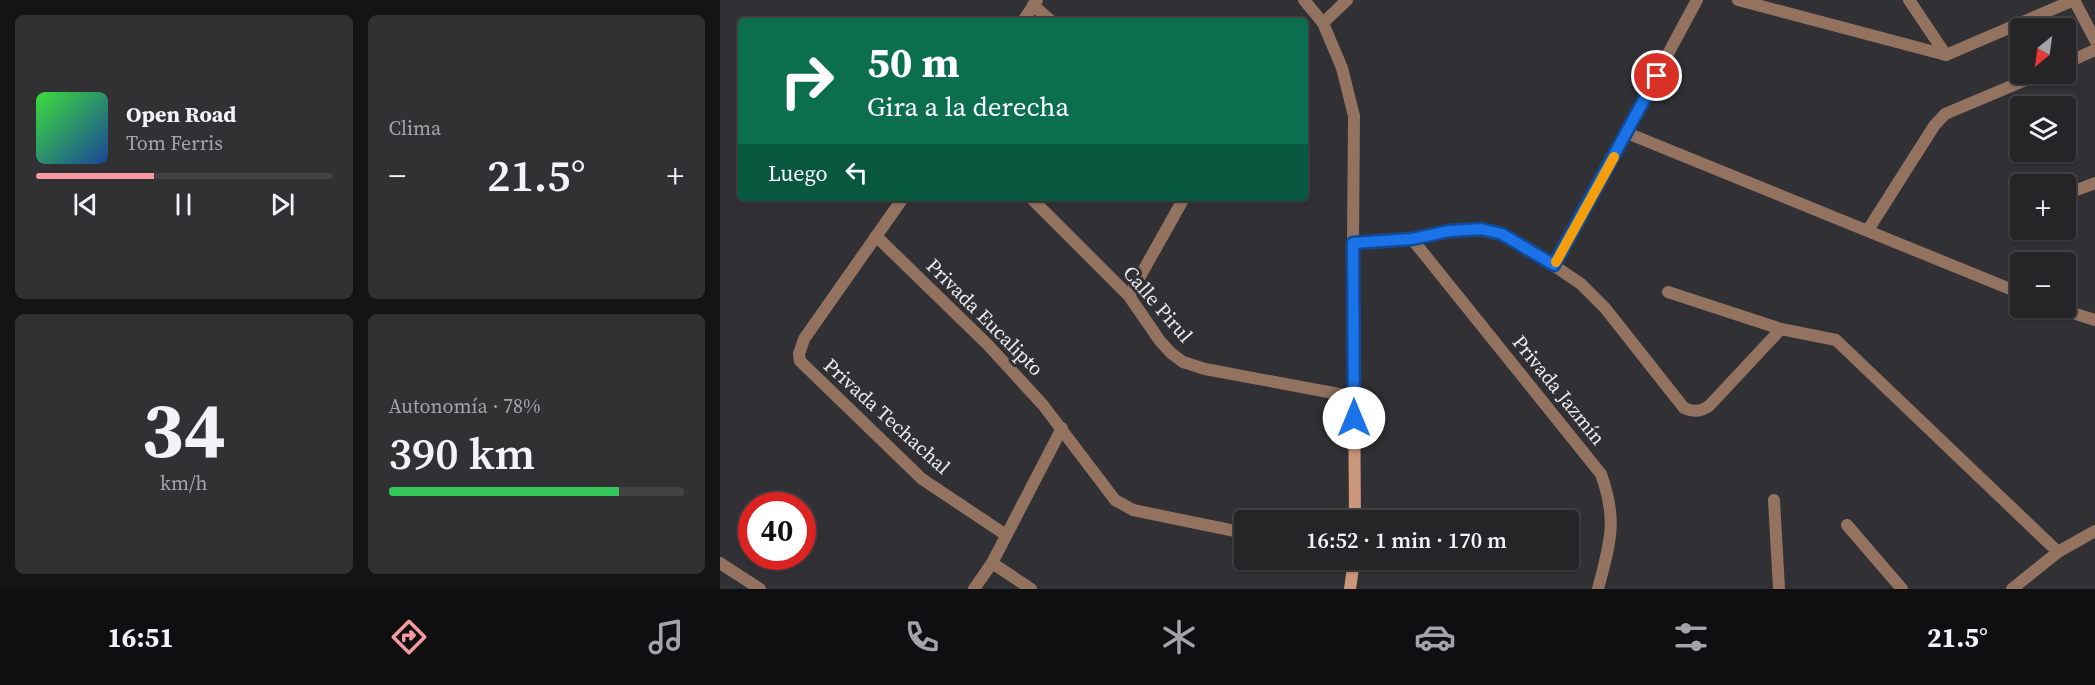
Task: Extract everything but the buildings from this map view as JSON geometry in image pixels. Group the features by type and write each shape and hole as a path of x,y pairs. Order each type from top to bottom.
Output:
{"street":[{"path":"1304,0 1323,23 1342,68 1354,116 1354,510"},
{"path":"1323,23 1347,0"},
{"path":"1554,265 1697,0"},
{"path":"1738,0 1946,55 2074,0 2095,40"},
{"path":"1909,0 1946,55"},
{"path":"1025,18 1035,3 1048,18"},
{"path":"2076,59 2095,50"},
{"path":"1868,230 1934,126 1945,114 2016,84"},
{"path":"1627,133 2010,289"},
{"path":"2076,190 2095,183"},
{"path":"876,236 901,201"},
{"name":"Calle Pirul","path":"1034,201 1129,296 1160,341 1183,362 1205,369 1355,397"},
{"path":"1129,296 1182,201"},
{"path":"1353,243 1412,239 1449,231 1481,229 1502,234 1581,284 1605,308 1684,408 1692,412 1701,411 1709,406 1781,329"},
{"name":"Privada Techachal","path":"876,236 804,339 799,354 800,361 922,479 1006,535"},
{"name":"Privada Eucalipto","path":"876,236 988,345 1062,428 1115,500 1133,510 1234,531"},
{"name":"Privada Jazmín","path":"1412,239 1601,474 1609,497 1612,519 1609,545 1598,589"},
{"path":"1668,292 1781,329 1836,340 2058,552"},
{"path":"2076,314 2095,321"},
{"path":"974,589 992,563 1062,428"},
{"path":"1774,500 1779,589"},
{"path":"1847,525 1902,589"},
{"path":"2012,589 2058,552 2095,531"},
{"path":"720,563 760,589"},
{"path":"992,563 1031,589"},
{"path":"1350,589 1353,570"}],"slow traffic":[{"path":"1556,262 1614,157"}],"route":[{"path":"1354,418 1353,243 1412,239 1449,231 1481,229 1502,234 1554,265 1657,76"}]}
